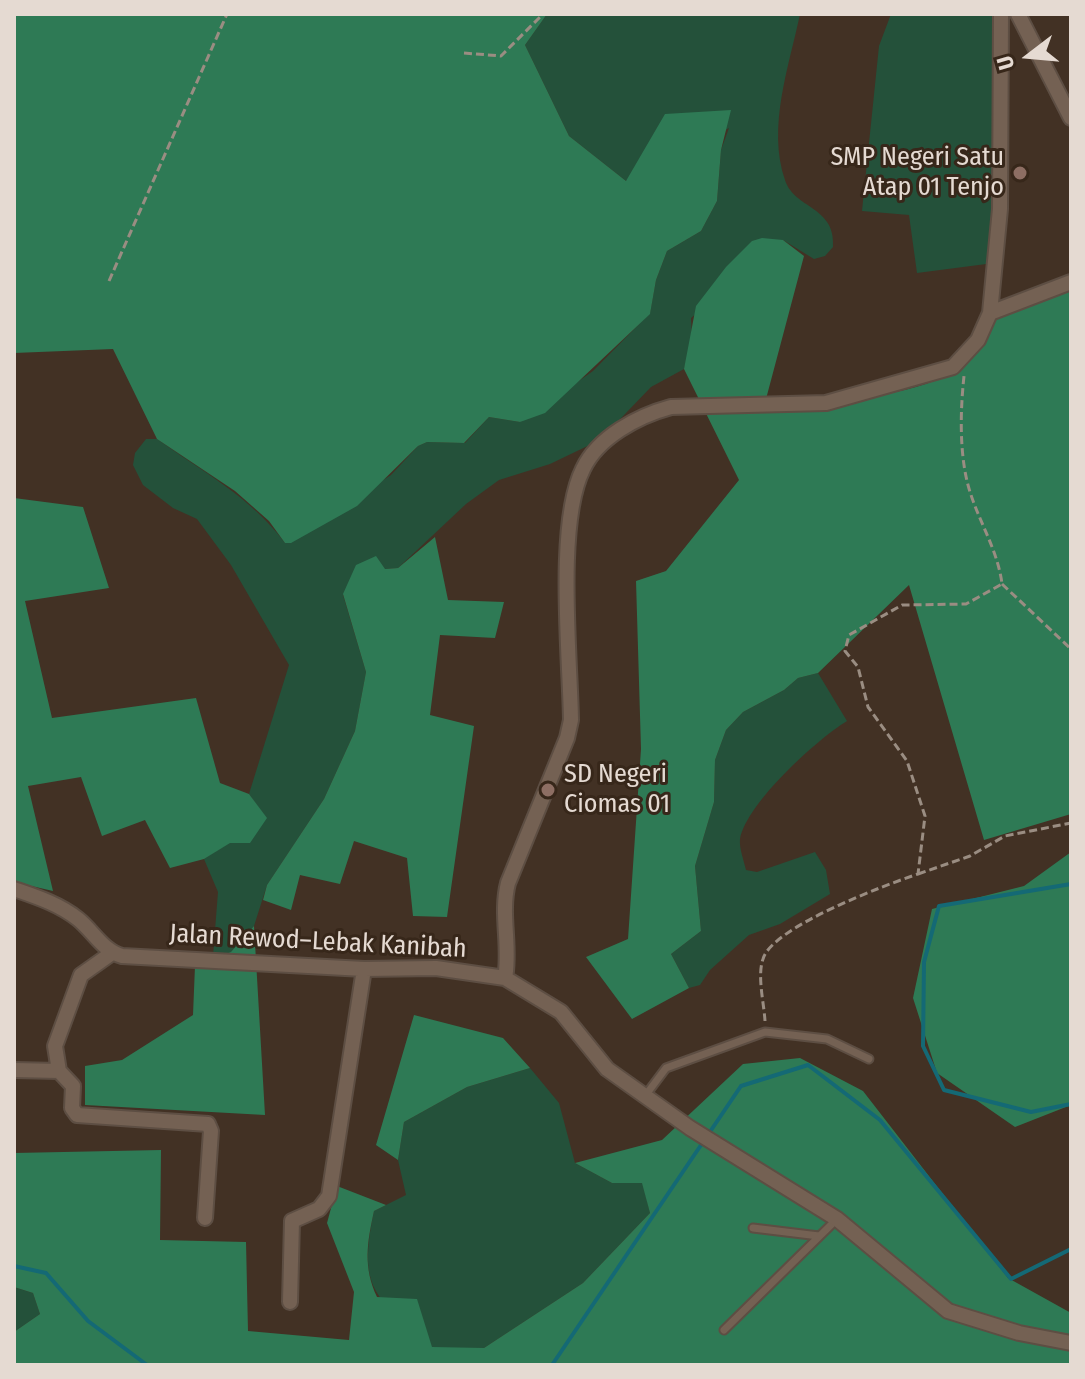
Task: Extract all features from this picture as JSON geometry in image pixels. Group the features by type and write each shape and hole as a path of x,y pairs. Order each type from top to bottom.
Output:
{"street":[{"path":"1001,14 1000,209 990,313 978,340 953,367 826,403 671,407 648,414 603,443 583,469 568,541 571,720 567,738 504,897 508,962 505,978 561,1012 607,1069 690,1128 837,1219 948,1311 1019,1333 1071,1343"},
{"path":"1018,14 1071,118"},
{"path":"990,313 1071,282"},
{"path":"14,889 55,903 79,920 112,953 81,975 55,1046 59,1071 73,1086 72,1108 77,1115 208,1124 211,1131 205,1218"},
{"name":"Jalan Rewod–Lebak Kanibah","path":"112,953 194,962 364,969 436,968 505,978"},
{"path":"290,1302 292,1221 319,1209 329,1196 364,969"},
{"path":"14,1070 59,1071"}],"lane":[{"path":"645,1096 666,1068 765,1032 827,1039 869,1059"},
{"path":"724,1330 837,1219"},
{"path":"753,1228 819,1236"}],"path":[{"path":"109,281 227,14"},
{"path":"464,53 501,56 517,44 543,14"},
{"path":"966,353 960,411 969,491 1000,567 1002,584 1071,649"},
{"path":"918,874 925,816 907,761 868,707 858,667 845,651 849,635 902,605 966,604 1002,584"},
{"path":"765,1032 762,961 770,943 862,893 970,856 1005,836 1071,823"}],"green space":[{"path":"14,14 547,14 525,45 569,136 626,181 665,114 731,110 721,150 717,201 701,231 667,251 656,280 650,314 545,413 520,422 489,417 464,443 427,442 418,446 357,506 291,543 285,543 269,521 235,491 157,439 113,349 14,353"},
{"path":"547,14 800,14 779,118 780,160 790,190 828,223 833,247 825,256 814,259 783,240 691,318 692,341 684,369 651,387 600,440 550,464 499,480 466,504 398,568 385,569 343,595 366,672 355,731 324,799 267,885 254,926 231,953 213,956 218,892 204,859 266,818 249,794 289,665 231,565 197,519 173,508 143,485 133,465 135,453 146,439 157,439 242,499 285,543 391,475 418,446 427,442 465,443 489,417 520,422 593,371 650,313 656,280 667,251 701,231 717,201 721,150 729,128 626,181 569,136 525,45"},
{"path":"891,14 1004,14 994,263 917,273 909,215 862,211 879,46"},
{"path":"762,238 783,240 804,256 766,399 866,396 918,386 940,378 964,362 989,313 1071,286 1071,814 984,840 909,585 818,673 798,678 784,690 743,712 726,730 715,760 714,802 695,866 701,931 671,954 689,988 632,1019 586,957 628,939 641,749 636,581 666,571 739,480 684,369 696,306 726,267 752,241"},
{"path":"14,498 83,507 109,588 25,601 52,718 196,698 220,783 249,794 267,818 250,843 230,843 204,859 170,868 145,820 102,836 81,777 28,786 53,891 14,882"},
{"path":"435,537 448,600 504,602 495,638 440,635 430,715 474,726 447,917 413,916 407,858 354,841 340,884 300,875 291,910 263,900 267,885 324,799 355,731 366,672 343,594 356,565 376,556 385,569 398,568"},
{"path":"818,673 847,721 801,757 769,791 745,824 740,843 746,870 757,872 815,852 826,870 830,894 780,924 749,935 710,970 700,985 689,988 671,954 701,931 695,866 714,802 715,760 726,730 743,712 784,690 798,678"},
{"path":"1071,852 1071,1105 1015,1127 937,1073 913,998 932,909 1024,886"},
{"path":"254,926 265,1115 85,1105 85,1066 122,1060 193,1015 195,966 231,952"},
{"path":"414,1015 503,1038 530,1068 467,1087 404,1122 398,1160 376,1145"},
{"path":"800,1058 863,1091 1008,1278 1071,1313 1071,1365 14,1365 14,1332 40,1314 33,1293 14,1287 14,1153 161,1150 160,1240 246,1242 248,1331 349,1340 354,1292 327,1223 337,1186 386,1205 374,1211 368,1244 368,1265 377,1297 417,1299 432,1347 484,1348 583,1283 650,1213 642,1183 612,1183 575,1163 662,1140 743,1064"},
{"path":"530,1068 559,1103 575,1163 612,1183 643,1183 650,1213 583,1283 484,1348 431,1348 384,1303 370,1276 369,1238 374,1211 406,1195 398,1160 404,1122 467,1087"},
{"path":"14,1287 33,1293 40,1314 14,1332"}],"waterway":[{"path":"1071,884 939,906 924,962 923,1046 944,1090 1031,1112 1071,1104"},
{"path":"552,1365 741,1086 808,1065 880,1120 1011,1279 1071,1249"},
{"path":"14,1266 46,1273 88,1321 147,1365"}],"place":[{"name":"SMP Negeri Satu Atap 01 Tenjo","path":"1020,173"},
{"name":"SD Negeri Ciomas 01","path":"548,790"}]}
